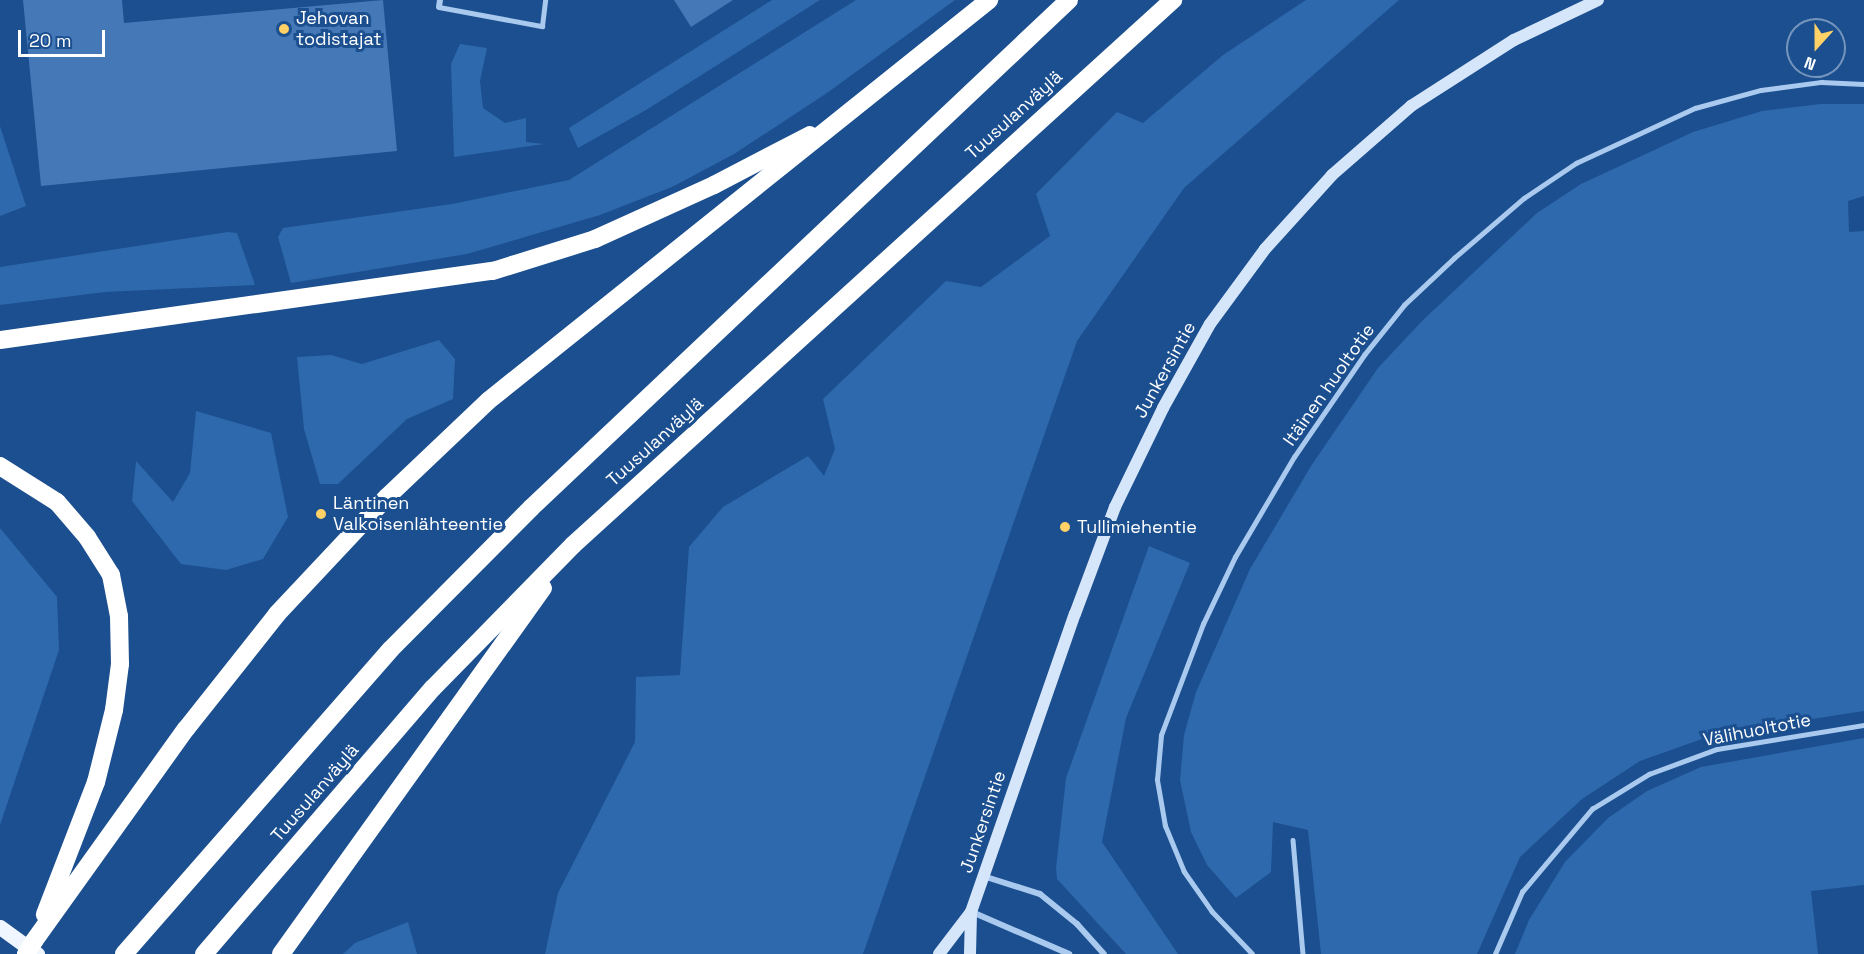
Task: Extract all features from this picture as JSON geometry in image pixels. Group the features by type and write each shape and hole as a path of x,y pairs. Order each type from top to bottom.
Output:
{"highway":[{"path":"32,950 70,876 277,614 387,497 488,401 989,0"},
{"name":"Tuusulanväylä","path":"124,954 391,649 523,516 1069,0"},
{"name":"Tuusulanväylä","path":"204,954 433,688 573,545 1173,0"},
{"path":"0,340 493,271 595,239 714,185 849,114"},
{"path":"0,466 57,502 87,537 111,575 119,616 120,664 114,710 70,876"},
{"path":"281,954 573,545"}],"main road":[{"name":"Junkersintie","path":"970,954 971,912 1115,507 1163,408 1210,324 1265,249 1325,183 1411,106 1514,40 1598,0"},
{"name":"Junkersintie","path":"939,954 971,912"},
{"path":"0,927 32,950"}],"street":[{"path":"983,876 1040,894 1077,924 1104,954"},
{"path":"971,912 1069,954"}],"lane":[{"path":"440,3 542,26 545,0"},
{"name":"Itäinen huoltotie","path":"1252,954 1212,912 1190,880 1169,835 1157,780 1161,735 1203,624 1235,557 1294,457 1364,355 1404,305 1454,258 1524,198 1576,163 1695,108 1761,90 1821,82 1864,84"},
{"name":"Välihuoltotie","path":"1495,954 1522,892 1592,809 1649,774 1718,748 1864,725"},
{"path":"1293,840 1303,954"}],"shaded area":[{"path":"772,0 820,0 646,110 578,148 569,128"},
{"path":"856,0 955,0 827,93 734,154 672,187 600,215 467,254 291,283 278,237 283,228 452,204 569,180"},
{"path":"1306,0 1399,0 1184,188 1077,341 863,954 545,954 558,893 635,742 636,677 680,675 689,547 723,507 808,456 824,476 835,449 823,399 946,281 981,287 1050,236 1036,194 1117,112 1143,123 1223,55"},
{"path":"460,44 487,48 480,81 483,108 505,123 526,118 526,142 544,144 454,157 451,64"},
{"path":"1821,104 1864,104 1864,196 1848,201 1849,232 1864,231 1864,711 1716,734 1640,761 1582,799 1520,857 1477,954 1321,954 1308,830 1273,822 1271,872 1236,898 1207,865 1191,832 1180,780 1184,735 1196,692 1250,569 1311,466 1378,368 1422,321 1537,213 1581,184 1693,132 1762,111"},
{"path":"0,126 26,206 0,216"},
{"path":"228,232 237,233 255,285 105,292 0,305 0,267"},
{"path":"439,340 455,359 453,399 407,419 338,484 320,484 304,429 297,357 331,355 362,364"},
{"path":"196,411 271,433 288,517 263,559 226,570 181,564 132,501 136,461 173,502 190,473"},
{"path":"0,528 57,597 59,650 0,825"},
{"path":"1149,546 1190,563 1126,718 1102,842 1178,954 1126,954 1057,879 1056,868 1066,778"},
{"path":"1864,738 1864,885 1811,891 1818,954 1515,954 1529,920 1565,862 1608,818 1647,791 1701,767"},
{"path":"408,922 417,954 343,954 355,943"}],"building":[{"path":"23,0 122,0 124,23 383,0 397,151 41,186"},
{"path":"674,0 733,0 691,27"}],"place":[{"name":"Jehovan todistajat","path":"284,29"},
{"name":"Läntinen Valkoisenlähteentie","path":"321,514"},
{"name":"Tullimiehentie","path":"1065,527"}]}
